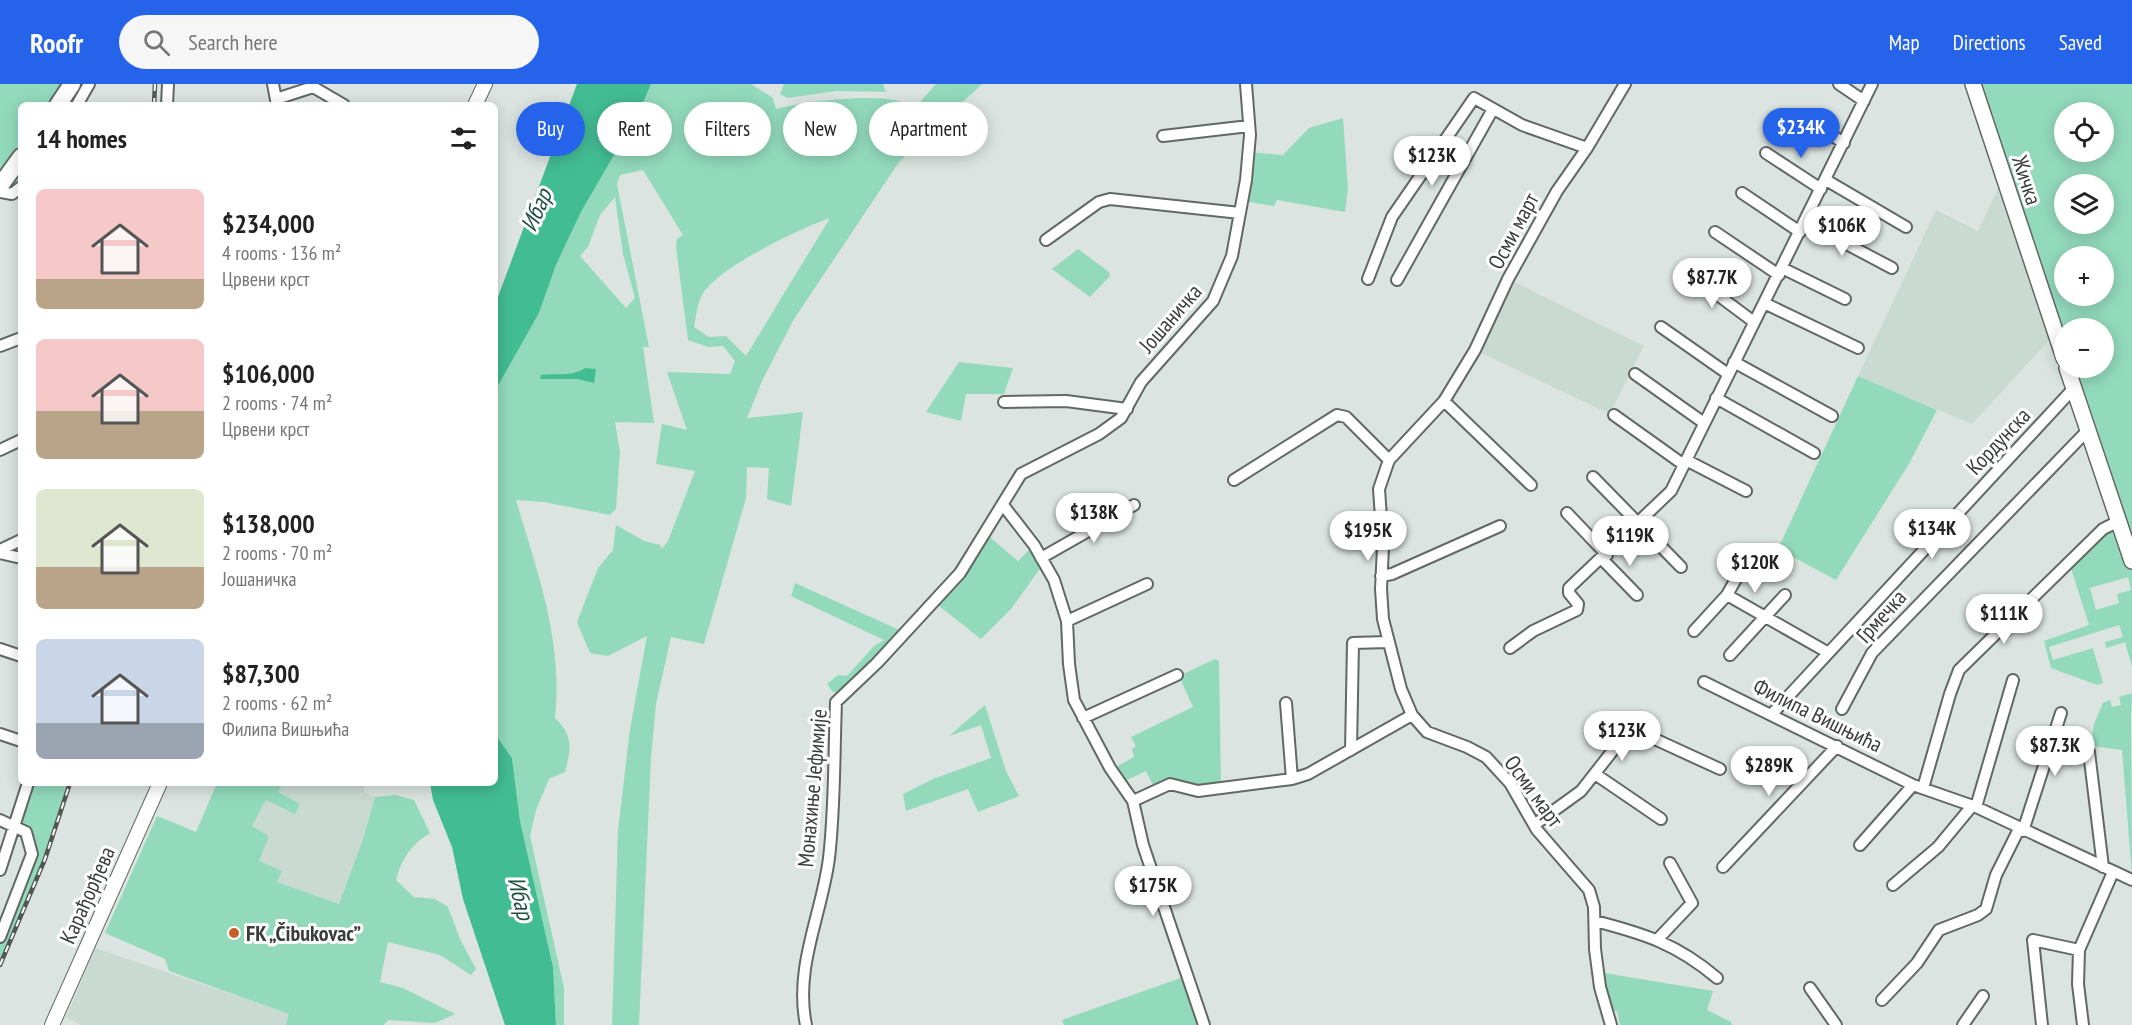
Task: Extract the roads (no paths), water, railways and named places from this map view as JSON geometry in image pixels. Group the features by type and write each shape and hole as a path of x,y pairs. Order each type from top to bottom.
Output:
{"main road":[{"path":"60,102 72,84"},
{"name":"Жичка","path":"1973,84 2054,328"},
{"path":"0,186 18,161"},
{"path":"2070,378 2132,561"}],"street":[{"path":"79,102 89,84"},
{"path":"167,102 168,84"},
{"path":"273,84 277,102 314,86 339,102"},
{"path":"476,102 485,84"},
{"name":"Јошаничка","path":"1003,505 1022,474 1099,434 1121,418 1141,382 1160,357 1199,320 1219,291 1232,256 1246,180 1249,126 1246,84"},
{"name":"Осми март","path":"1611,1025 1600,987 1595,949 1595,921 1589,890 1534,825 1510,783 1486,757 1427,732 1412,715 1388,642 1381,599 1383,547 1379,489 1389,460 1444,402 1475,350 1509,279 1557,191 1587,148 1625,84"},
{"path":"1839,84 1864,101"},
{"path":"1510,648 1533,631 1577,610 1578,604 1569,590 1671,492 1872,84"},
{"path":"1368,279 1392,217 1442,141 1474,98 1522,125 1587,148"},
{"path":"1397,280 1493,109"},
{"path":"1799,115 1844,143"},
{"path":"1163,136 1249,126"},
{"path":"1766,153 1906,227"},
{"path":"0,192 12,194 18,189"},
{"path":"1742,193 1803,227 1892,267"},
{"path":"1046,240 1099,202 1110,199 1240,213"},
{"path":"1715,232 1780,271 1845,299"},
{"path":"1686,272 1755,322"},
{"path":"1764,303 1857,348"},
{"path":"1661,327 1728,374"},
{"path":"0,346 18,339"},
{"path":"1734,362 1832,416"},
{"path":"1635,374 1704,423"},
{"name":"Кордунска","path":"1771,715 2074,388"},
{"path":"1716,398 1814,453"},
{"path":"1004,402 1066,401 1127,409"},
{"path":"1444,402 1531,484"},
{"path":"1234,480 1336,415 1346,417 1389,460"},
{"path":"1614,415 1685,462 1746,491"},
{"name":"Грмечка","path":"1842,709 1872,653 2088,430"},
{"path":"0,450 18,441"},
{"path":"1593,477 1681,567"},
{"path":"1003,505 1054,580 1067,621 1069,664 1074,700 1110,768 1133,801 1143,845 1204,1025"},
{"name":"Монахиње Јефимије","path":"806,1025 803,992 805,960 828,861 836,702 877,663 960,573 1003,505"},
{"path":"1041,558 1134,505"},
{"path":"1567,513 1637,595"},
{"path":"1860,844 1918,786 1959,670 2103,529 2119,521"},
{"path":"1382,576 1392,574 1500,526"},
{"path":"0,551 18,542"},
{"path":"0,551 18,557"},
{"path":"1694,631 1727,595 1741,570"},
{"path":"1067,621 1147,584"},
{"path":"1727,595 1827,652"},
{"path":"1731,655 1785,595"},
{"path":"1351,750 1353,643 1388,642"},
{"path":"0,649 18,655"},
{"path":"1083,718 1176,675"},
{"path":"1893,885 1938,847 1974,807 2013,680"},
{"name":"Филипа Вишњића","path":"1704,681 1918,786 1974,807 2132,880"},
{"path":"1286,703 1292,779"},
{"path":"1882,1000 1917,963 1939,930 1978,915 1986,909 1996,875 2021,830 2061,713"},
{"path":"1133,801 1170,784 1198,791 1292,779 1308,774 1412,715"},
{"path":"1534,825 1573,798 1625,735 1635,730 1720,769"},
{"path":"0,734 18,740"},
{"path":"1723,867 1837,746"},
{"path":"2083,1025 2079,984 2079,950 2108,869 2089,752"},
{"path":"1595,774 1661,819"},
{"path":"0,870 27,786"},
{"name":"Карађорђева","path":"52,1025 159,786"},
{"path":"0,820 13,824 26,832 32,854 0,937"},
{"path":"1657,940 1692,903 1670,863"},
{"path":"1595,921 1657,940 1684,952 1717,978"},
{"path":"2042,1025 2033,939 2079,950"},
{"path":"1810,988 1836,1025"},
{"path":"1963,1025 1983,996"}],"water":[{"name":"Ибар","path":"577,84 651,84 643,102 597,102 597,156 613,156 581,212 556,265 539,313 498,386 498,297 550,156 585,156 585,102 570,102"},
{"path":"585,368 596,369 594,383 577,379 540,379 541,375 569,374"},
{"name":"Ибар","path":"498,738 512,758 520,821 553,967 556,1025 505,1025 463,899 452,847 433,800 431,786 498,786"}],"railway":[{"path":"154,102 155,84"},
{"path":"0,965 45,859 69,786"}],"place":[{"name":"FK „Čibukovac”","path":"234,933"}]}
